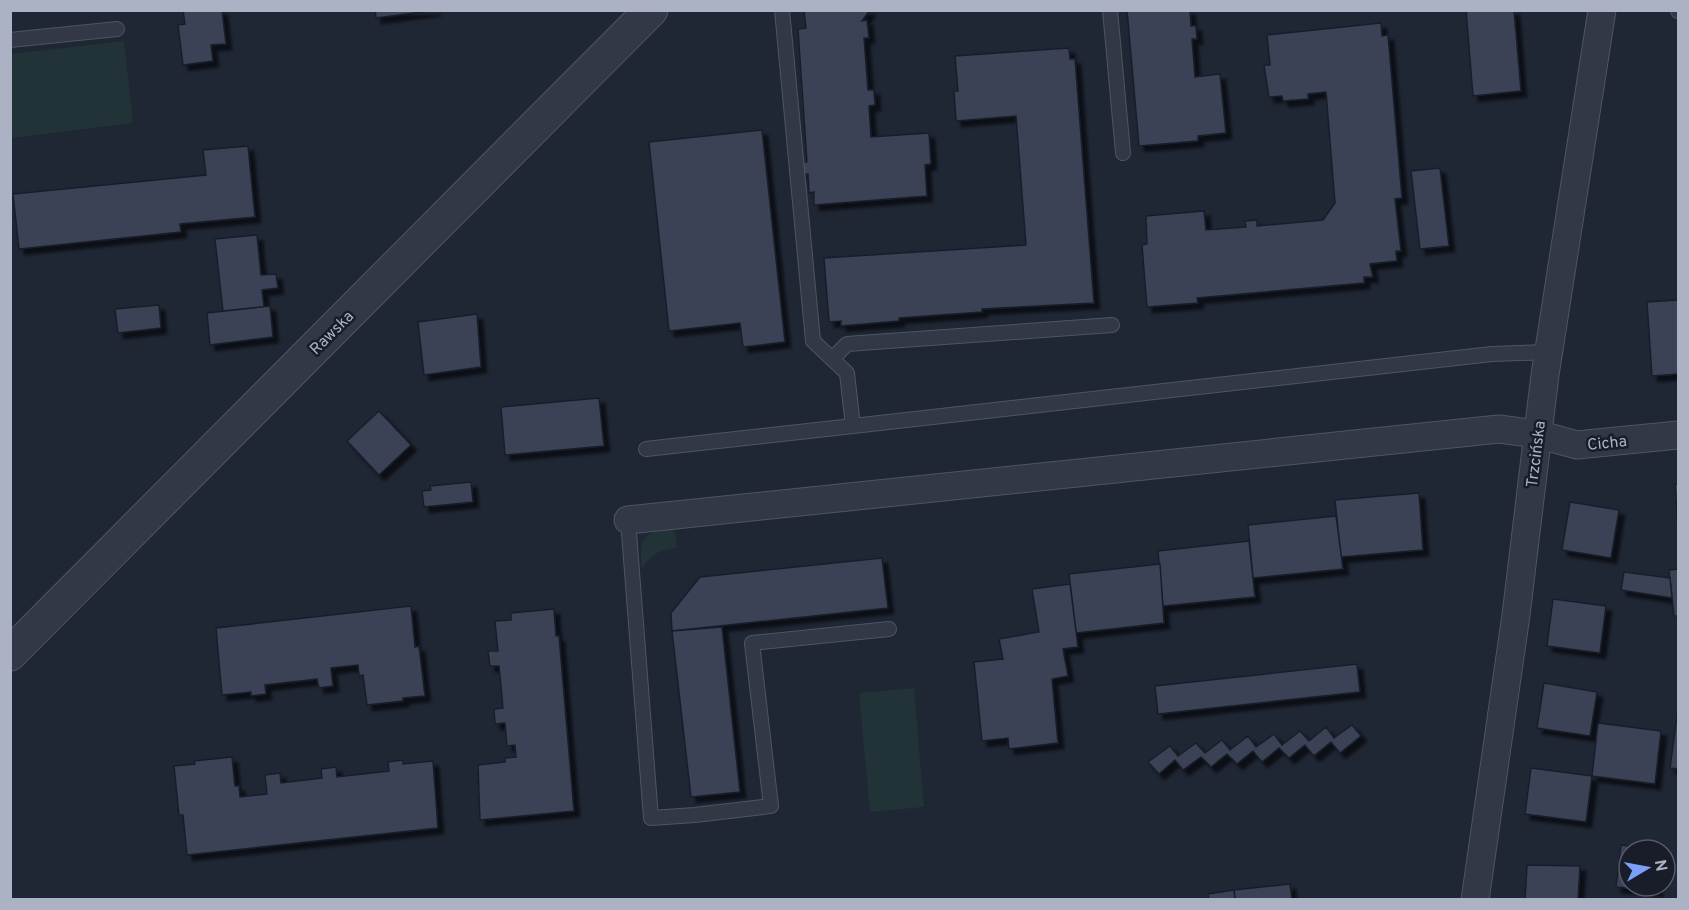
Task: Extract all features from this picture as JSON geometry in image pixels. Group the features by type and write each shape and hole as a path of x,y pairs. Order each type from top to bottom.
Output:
{"street":[{"name":"Rawska","path":"10,654 651,10"},
{"name":"Trzcińska","path":"1475,900 1516,615 1537,434 1577,161 1602,10"},
{"name":"Cicha","path":"628,520 1460,432 1499,429 1537,434 1577,445 1678,435"}],"lane":[{"path":"782,10 813,341 847,373 853,426"},
{"path":"1110,10 1123,153"},
{"path":"10,40 117,29"},
{"path":"832,359 846,344 1112,325"},
{"path":"646,449 1492,354 1549,352"},
{"path":"628,520 651,818 771,806 752,643 889,629"}],"shaded area":[{"path":"124,41 133,123 11,138 11,54"},
{"path":"672,529 675,533 677,548 656,554 648,560 642,570 641,551 644,539 653,532"},
{"path":"914,688 924,807 870,812 859,693"}],"building":[{"path":"183,10 222,10 226,44 211,45 213,61 183,65 178,25 185,24"},
{"path":"375,10 436,10 376,18"},
{"path":"804,10 870,10 862,21 867,20 869,38 864,38 868,90 874,90 875,105 869,106 871,137 929,133 931,164 925,165 927,196 814,205 814,192 809,193 808,174 802,174 802,162 807,162 798,29 806,28"},
{"path":"1127,10 1190,10 1191,26 1196,26 1197,39 1192,39 1195,77 1220,74 1226,133 1198,136 1198,141 1139,146"},
{"path":"1466,10 1514,10 1521,91 1473,96"},
{"path":"1381,23 1382,36 1388,35 1402,198 1395,199 1401,251 1396,251 1397,261 1370,264 1373,277 1364,277 1364,283 1197,298 1198,303 1147,307 1142,245 1147,244 1146,216 1204,211 1206,230 1246,227 1245,221 1257,220 1257,226 1323,220 1335,203 1326,92 1308,94 1308,99 1283,101 1282,96 1269,97 1264,65 1270,65 1267,35"},
{"path":"1069,48 1070,59 1075,59 1094,303 982,309 982,312 899,318 899,321 841,326 841,321 829,322 824,258 1026,245 1016,116 956,121 954,91 958,91 955,56"},
{"path":"762,130 785,342 743,347 740,323 669,331 649,142"},
{"path":"248,146 255,217 180,224 181,232 19,249 13,194 206,175 203,150"},
{"path":"1440,168 1449,246 1420,249 1411,171"},
{"path":"257,235 261,275 276,274 278,288 262,290 264,307 223,311 215,239"},
{"path":"1678,300 1678,374 1652,376 1647,302"},
{"path":"159,305 161,328 118,333 115,309"},
{"path":"270,306 273,337 210,345 207,313"},
{"path":"477,314 481,367 424,375 418,322"},
{"path":"599,398 604,446 505,455 501,407"},
{"path":"379,411 411,445 379,475 347,441"},
{"path":"471,482 473,502 424,507 422,491 431,490 430,486"},
{"path":"1675,484 1678,484 1678,528"},
{"path":"1419,493 1423,550 1341,557 1335,500"},
{"path":"1570,502 1619,510 1611,558 1562,550"},
{"path":"1336,516 1343,569 1253,578 1248,525"},
{"path":"1249,541 1255,597 1163,606 1158,551"},
{"path":"882,558 888,608 672,631 671,613 700,577"},
{"path":"1160,564 1164,623 1076,633 1069,574"},
{"path":"1678,569 1678,616 1674,616 1669,570"},
{"path":"1624,572 1670,578 1672,598 1621,590"},
{"path":"1070,584 1078,647 1063,649 1068,676 1052,679 1058,743 1009,749 1008,738 982,741 974,662 1003,659 999,639 1039,632 1032,589"},
{"path":"1553,599 1606,606 1600,653 1547,646"},
{"path":"411,606 415,647 419,646 425,696 367,705 363,675 359,676 358,665 331,668 333,686 319,688 317,679 265,685 266,694 251,696 251,692 222,695 216,628"},
{"path":"554,609 556,636 559,636 574,811 480,820 478,765 505,762 505,758 516,757 515,745 507,746 505,723 495,724 494,709 503,708 499,666 490,666 488,651 498,651 495,621 511,620 511,613"},
{"path":"722,627 740,792 691,797 672,631"},
{"path":"1357,664 1360,692 1158,714 1155,686"},
{"path":"1544,683 1597,692 1590,736 1537,728"},
{"path":"1678,709 1678,769 1670,768"},
{"path":"1598,723 1661,731 1655,784 1592,776"},
{"path":"1352,725 1361,736 1340,753 1331,742 1315,755 1305,745 1289,758 1279,748 1262,762 1253,751 1237,764 1227,754 1211,767 1201,757 1183,770 1175,760 1159,774 1148,762 1170,746 1178,756 1196,743 1205,753 1222,740 1230,750 1248,736 1256,747 1274,734 1282,745 1300,731 1309,741 1326,727 1334,738"},
{"path":"232,757 235,786 239,786 240,797 267,794 265,775 280,773 281,783 322,778 321,769 336,767 337,777 389,771 388,762 403,760 403,764 433,761 438,828 187,855 183,815 179,815 174,766 195,764 194,761"},
{"path":"1531,768 1592,776 1586,822 1525,814"},
{"path":"1527,865 1580,866 1578,900 1525,900"},
{"path":"1290,884 1292,900 1235,900 1234,890"},
{"path":"1234,890 1235,900 1209,900 1208,894"}]}
